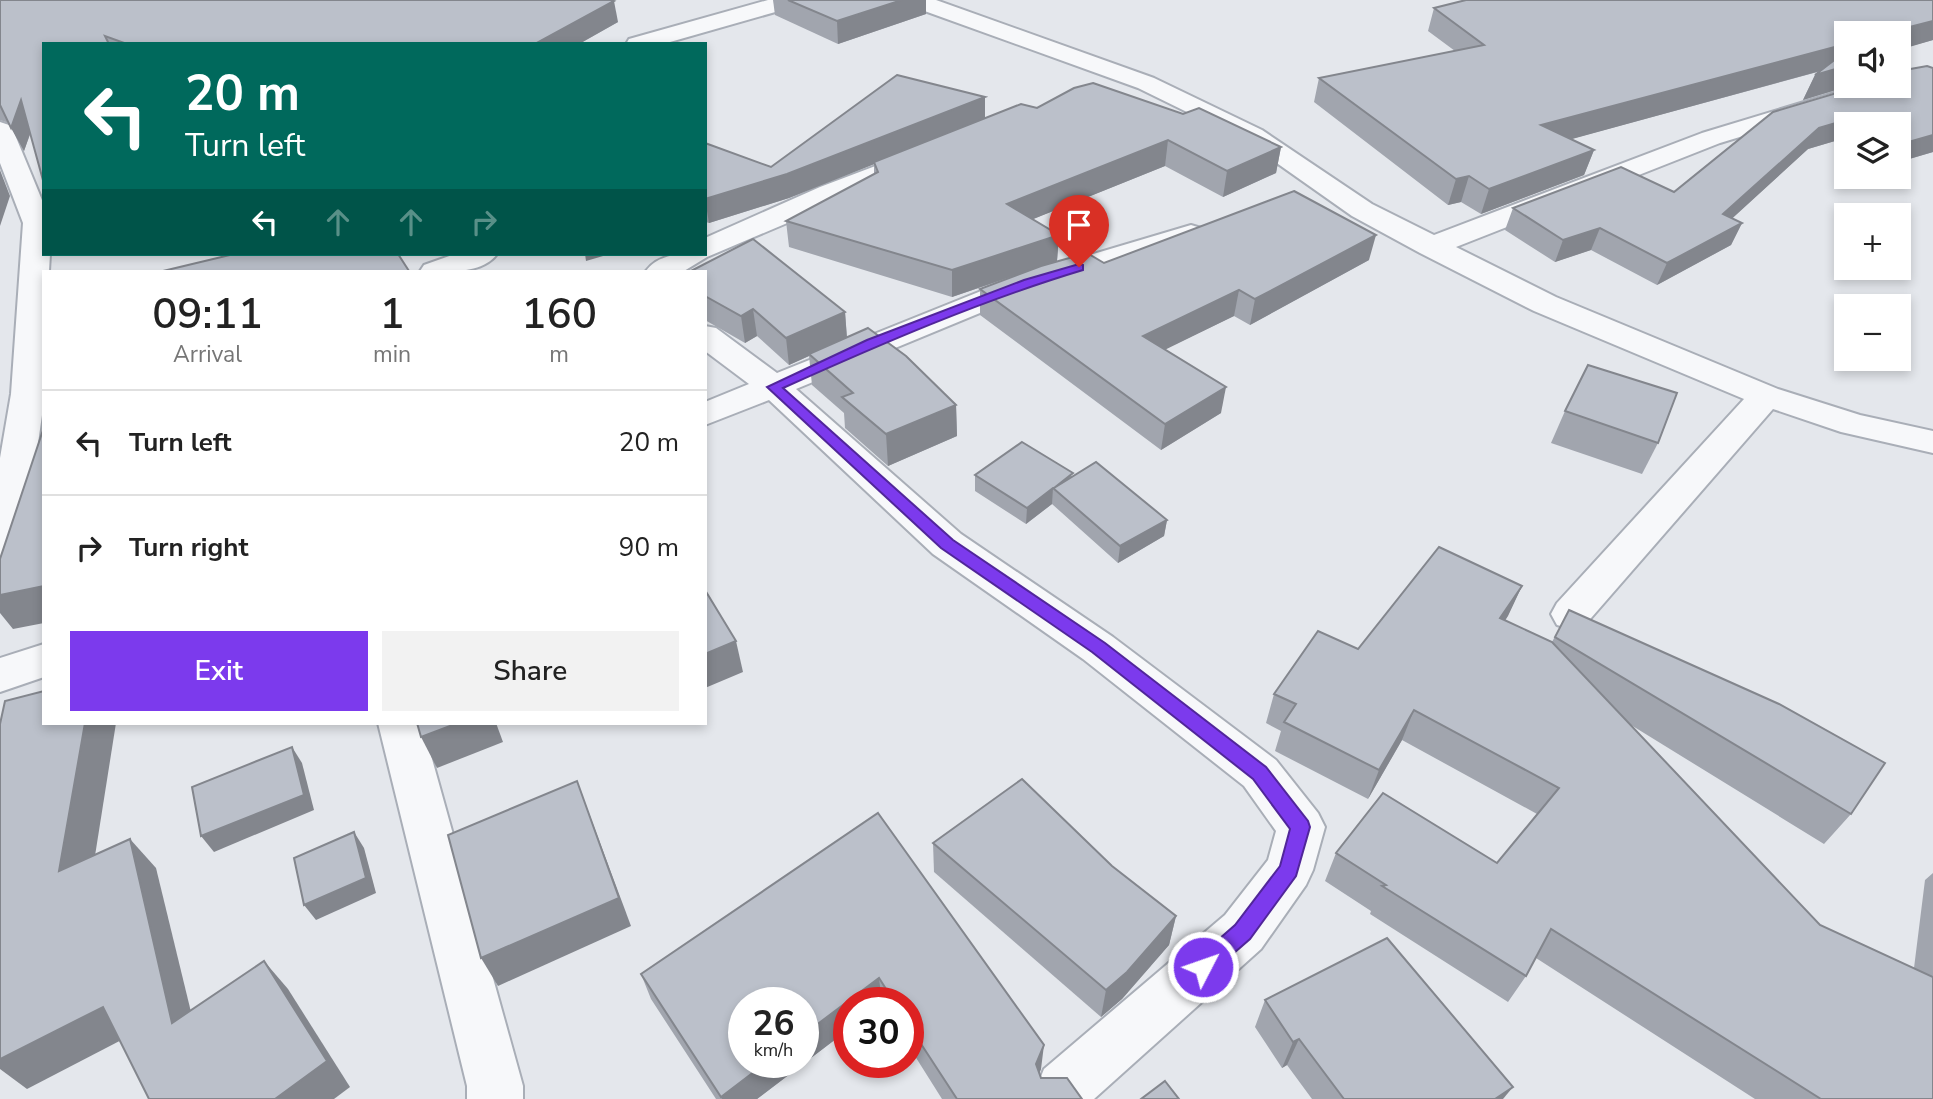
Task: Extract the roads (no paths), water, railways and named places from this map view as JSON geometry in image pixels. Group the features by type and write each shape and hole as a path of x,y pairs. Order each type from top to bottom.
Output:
{"street":[{"path":"644,42 792,0"},
{"path":"916,0 1146,83 1253,135 1362,210 1545,304 1766,396 1853,424 1933,442"},
{"path":"1107,93 1146,83"},
{"path":"1430,247 1711,138 1843,98"},
{"path":"0,130 37,223 36,392 0,570"},
{"path":"707,248 830,193 934,152"},
{"path":"1292,200 1328,187"},
{"path":"707,413 774,387 872,343 1028,283 1219,225"},
{"path":"438,270 476,256"},
{"path":"663,270 691,256"},
{"path":"707,337 774,387 947,544 1098,648 1260,773 1301,827 1289,870 1242,932 1064,1089"},
{"path":"1572,614 1766,396"},
{"path":"0,675 42,661"},
{"path":"401,725 495,1086 495,1099"}]}
